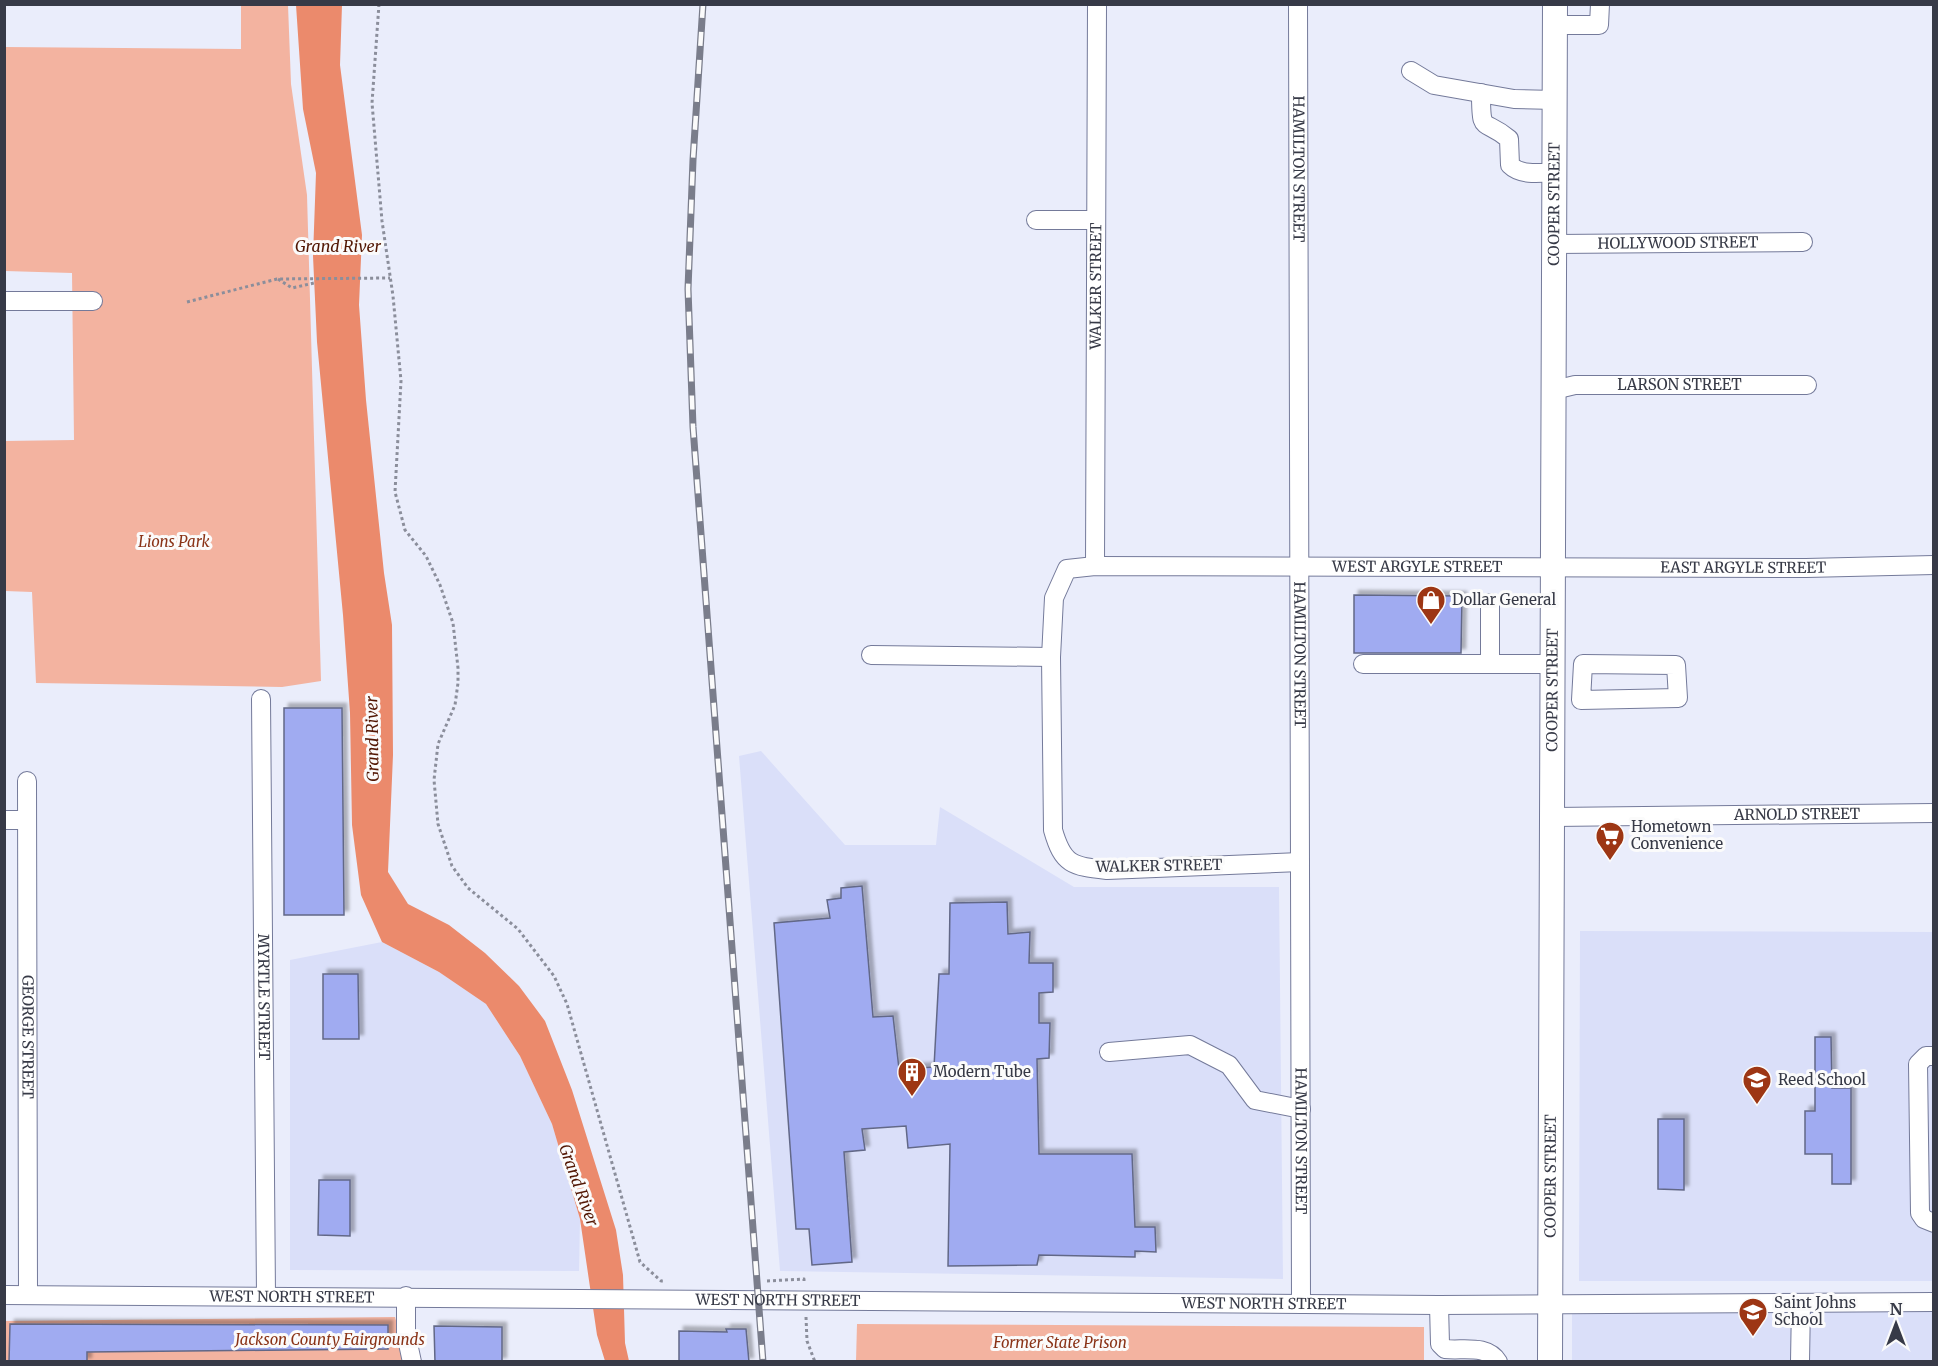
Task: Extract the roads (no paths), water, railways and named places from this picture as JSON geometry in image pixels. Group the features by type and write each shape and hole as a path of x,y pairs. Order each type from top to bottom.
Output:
{"main road":[{"name":"COOPER STREET","path":"1550,1351 1555,15"}],"street":[{"name":"WALKER STREET","path":"1095,566 1097,4"},
{"name":"HAMILTON STREET","path":"1299,4 1301,1304"},
{"path":"1555,15 1599,25 1600,4"},
{"path":"1411,71 1434,85 1514,99 1555,100"},
{"path":"1482,93 1481,120 1509,140 1510,165 1515,170 1531,173 1555,172"},
{"path":"1036,220 1096,220"},
{"name":"HOLLYWOOD STREET","path":"1555,244 1803,242"},
{"path":"4,300 93,301"},
{"name":"LARSON STREET","path":"1554,390 1575,385 1807,385"},
{"name":"WEST ARGYLE STREET","path":"1067,569 1095,566 1552,567"},
{"name":"EAST ARGYLE STREET","path":"1552,567 1934,566"},
{"name":"WALKER STREET","path":"1067,569 1054,598 1052,657 1053,830 1058,849 1066,859 1085,867 1107,870 1300,862"},
{"path":"1490,603 1490,663"},
{"path":"871,655 1052,657"},
{"path":"1363,664 1552,664"},
{"path":"1583,664 1676,665 1678,698 1581,700 1582,690 1583,664"},
{"path":"1553,689 1582,690"},
{"name":"MYRTLE STREET","path":"261,699 266,1296"},
{"name":"GEORGE STREET","path":"27,781 28,1295"},
{"name":"ARNOLD STREET","path":"1553,817 1934,813"},
{"path":"4,820 27,820"},
{"path":"1109,1052 1190,1045 1229,1065 1255,1100 1300,1109"},
{"path":"1934,1056 1926,1056 1918,1064 1920,1213 1924,1220 1934,1223"},
{"name":"WEST NORTH STREET","path":"4,1294 1439,1305 1934,1302"},
{"path":"406,1296 406,1334 412,1362"},
{"path":"1800,1362 1801,1304"},
{"path":"1439,1305 1440,1344 1445,1349 1485,1350 1495,1356 1498,1362"}],"water":[{"name":"Grand River","path":"296,5 342,5 340,65 362,235 359,305 366,400 384,573 392,625 393,755 388,872 408,904 449,925 485,953 519,986 545,1021 572,1090 616,1230 623,1275 625,1343 629,1361 605,1361 597,1335 580,1219 552,1124 520,1056 486,1004 439,972 382,942 361,895 352,825 350,713 343,615 317,342 313,256 316,173 303,109"}],"railway":[{"path":"703,4 688,289 693,427 763,1362"}],"place":[{"name":"Dollar General","path":"1431,626"},
{"name":"Hometown Convenience","path":"1610,862"},
{"name":"Modern Tube","path":"912,1098"},
{"name":"Reed School","path":"1757,1106"},
{"name":"Saint Johns School","path":"1753,1338"}],"park label":[{"name":"Lions Park","path":"174,542"},
{"name":"Jackson County Fairgrounds","path":"330,1340"},
{"name":"Former State Prison","path":"1060,1343"}]}
